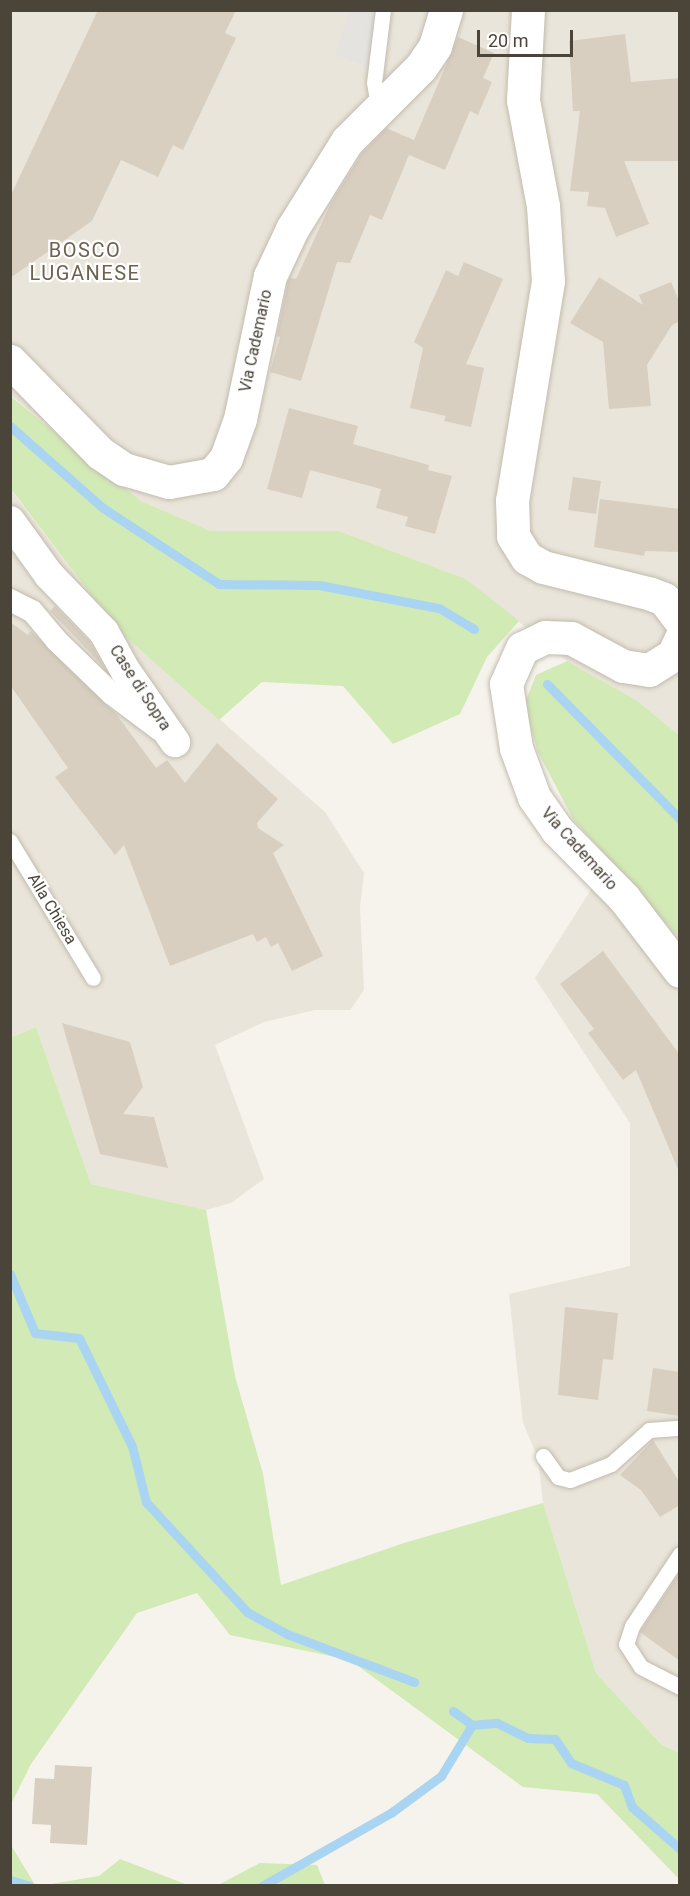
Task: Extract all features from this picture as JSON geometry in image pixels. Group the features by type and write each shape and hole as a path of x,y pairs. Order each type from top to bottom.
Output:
{"street":[{"name":"Via Cademario","path":"10,361 100,453 124,469 169,482 213,474 226,458 240,419 270,276 314,188 346,141 421,67 435,46 446,10"},
{"path":"528,10 524,108 543,206 548,281 512,500 513,536 527,558 543,567 664,599 680,620"},
{"name":"Case di Sopra","path":"10,521 49,575 104,632 125,670 175,742"},
{"name":"Case di Sopra","path":"10,600 32,611 56,640 112,693 175,742"},
{"name":"Via Cademario","path":"680,640 673,655 649,670 623,666 571,638 545,637 522,648 506,684 516,748 534,797 557,830 624,898 680,971"}],"lane":[{"path":"378,107 374,83 383,10"},
{"name":"Alla Chiesa","path":"10,841 93,978"},
{"path":"543,1456 558,1477 570,1480 611,1464 649,1430 680,1428"},
{"path":"680,1554 632,1626 626,1644 641,1667 680,1687"}],"shaded area":[{"path":"10,11 679,11 679,735 636,700 567,661 466,579 339,531 211,531 141,501 11,396"},
{"path":"349,11 383,13 376,70 335,55"},
{"path":"10,489 117,629 325,812 364,873 360,907 364,990 350,1010 315,1010 264,1022 215,1045 264,1179 231,1203 206,1210 91,1184 36,1027 11,1038"},
{"path":"611,858 679,937 679,1753 662,1745 596,1673 543,1503 538,1458 523,1423 509,1294 630,1266 630,1123 535,978"}],"green space":[{"path":"10,396 141,501 211,531 339,531 466,579 519,621 487,657 460,714 393,744 343,686 262,682 219,720 117,629 11,489"},
{"path":"567,661 636,700 679,735 679,937 573,819 538,752 524,705 536,675"},
{"path":"36,1027 91,1184 206,1210 235,1376 263,1474 281,1585 404,1543 543,1503 596,1673 662,1745 679,1753 679,1879 597,1794 523,1787 350,1660 230,1635 197,1593 137,1613 31,1764 11,1804 10,1038"},
{"path":"11,1845 35,1885 11,1885"},
{"path":"120,1859 188,1885 45,1885 99,1876"},
{"path":"260,1863 317,1865 325,1885 218,1885"}],"building":[{"path":"98,10 236,10 225,33 236,38 183,150 173,145 158,177 121,160 92,221 10,278 10,197"},
{"path":"625,34 631,82 680,78 680,161 624,161 649,224 616,237 605,208 587,206 589,192 570,191 580,111 573,111 569,41"},
{"path":"458,37 494,53 483,78 492,82 478,115 470,111 445,170 409,155 382,220 370,215 350,263 337,262 301,381 270,372 280,337 277,336 288,282 290,278 296,279 331,203 362,153 386,128 414,140"},
{"path":"464,262 503,279 466,364 484,368 471,427 444,421 446,416 410,408 423,348 414,342 446,270 458,276"},
{"path":"599,277 643,305 639,295 671,282 680,303 680,321 672,325 647,365 651,406 609,409 603,342 570,323"},
{"path":"289,408 358,426 353,444 429,465 428,470 452,476 435,534 405,526 408,517 376,508 381,489 310,470 302,498 267,489"},
{"path":"573,477 601,481 596,514 568,510"},
{"path":"600,499 680,509 680,552 645,551 644,556 594,547"},
{"path":"55,606 90,642 104,667 50,611"},
{"path":"10,622 28,635 31,631 117,715 156,768 167,760 185,783 217,743 278,799 257,823 258,828 284,845 273,853 323,956 292,971 278,943 271,947 266,937 257,942 253,934 170,966 124,845 115,855 55,777 68,768 10,685"},
{"path":"603,951 680,1055 680,1174 636,1070 623,1080 588,1033 594,1029 560,984"},
{"path":"62,1023 130,1042 143,1087 123,1114 154,1117 168,1168 100,1154"},
{"path":"565,1307 618,1313 613,1360 603,1359 598,1400 558,1395"},
{"path":"653,1368 680,1372 680,1416 647,1411"},
{"path":"653,1440 680,1483 680,1505 660,1517 641,1490 620,1475"},
{"path":"680,1572 680,1661 640,1632"},
{"path":"55,1765 92,1767 87,1845 50,1843 51,1825 32,1824 35,1778 54,1779"}],"waterway":[{"path":"10,426 103,508 219,584 319,585 439,608 474,629"},
{"path":"547,684 680,819"},
{"path":"10,1274 35,1333 79,1338 132,1446 146,1502 247,1612 287,1634 414,1682"},
{"path":"453,1711 472,1725"},
{"path":"262,1886 392,1812 441,1776 472,1725 497,1723 528,1738 555,1739 571,1763 624,1785 632,1807 680,1849"},
{"path":"10,1880 30,1886"}],"district":[{"name":"BOSCO LUGANESE","path":"85,262"}]}
